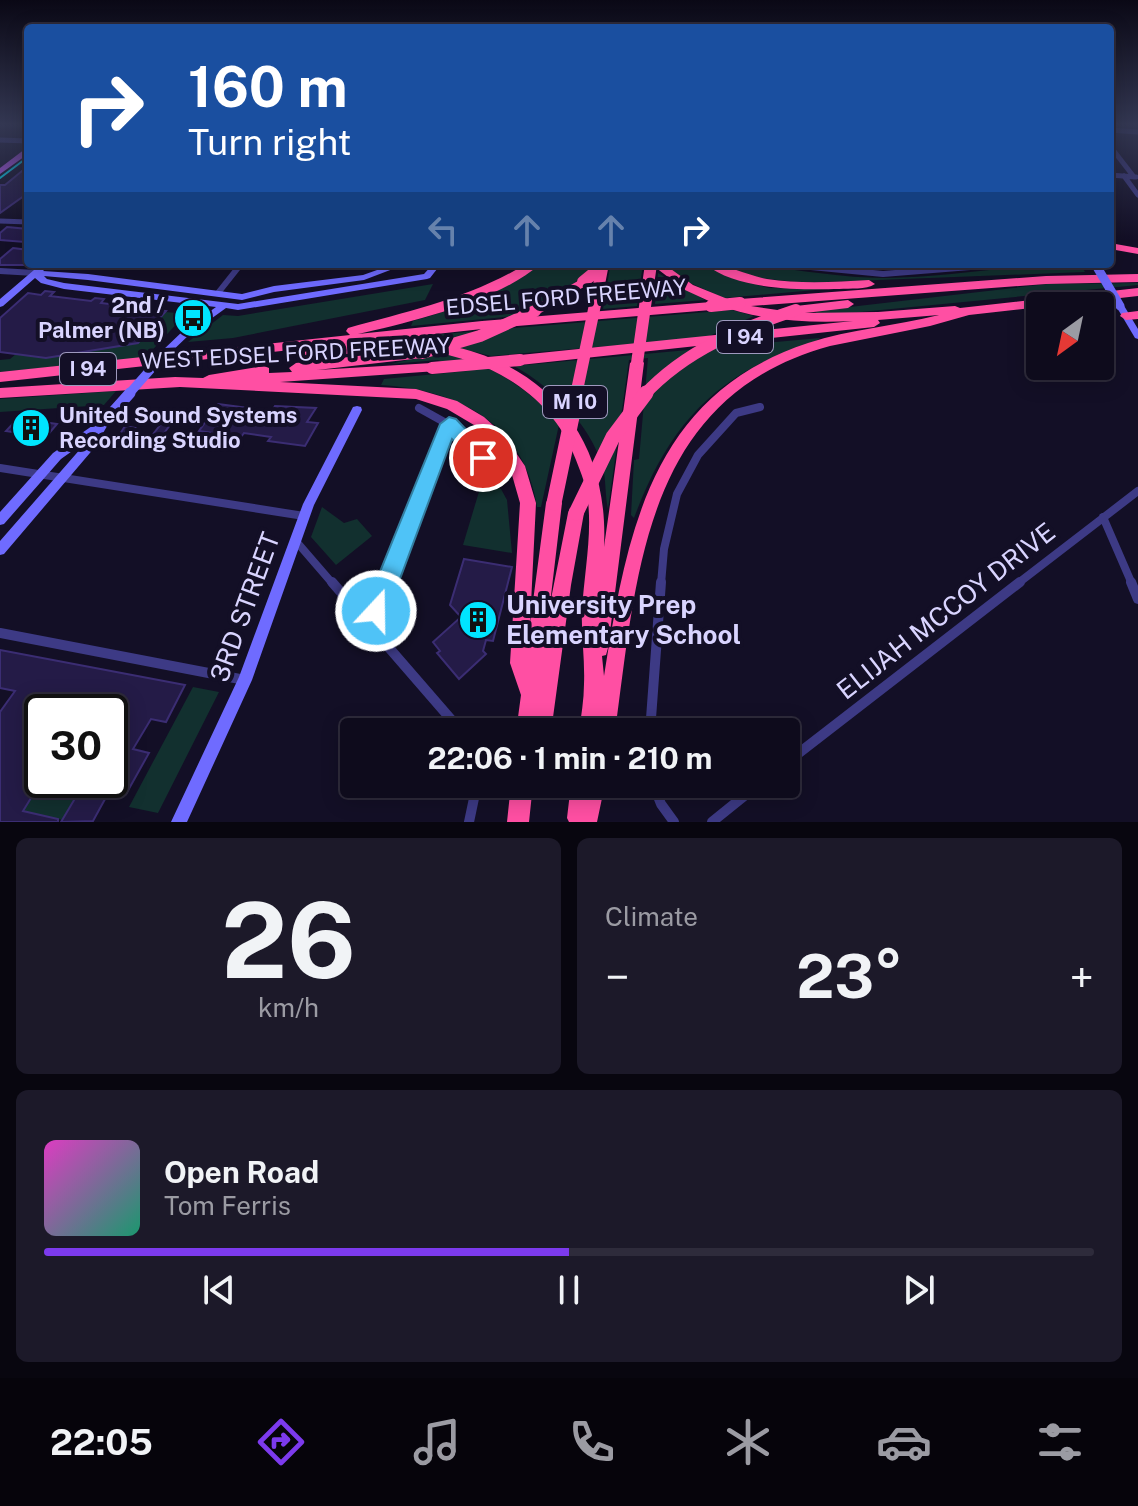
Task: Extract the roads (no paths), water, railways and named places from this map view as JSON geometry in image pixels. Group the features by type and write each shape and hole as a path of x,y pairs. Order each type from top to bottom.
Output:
{"highway":[{"path":"1114,246 1138,250"},
{"path":"265,350 421,315 486,290 527,268"},
{"path":"205,381 236,374 422,353 499,329 572,290 599,268"},
{"name":"M 10","path":"527,718 554,503 603,268"},
{"name":"M 10","path":"590,718 650,268"},
{"path":"663,268 686,285 717,300 789,318 813,320 988,308"},
{"path":"722,268 760,282 791,286 939,281 970,285"},
{"name":"EDSEL FORD FREEWAY","path":"0,377 482,325 970,285 1138,278"},
{"path":"543,718 576,513 610,437 653,384 690,355 724,336 796,310 927,293 934,288"},
{"name":"I 94","path":"969,311 1138,292"},
{"path":"607,718 637,542 647,506 674,452 704,412 729,389 756,372 809,348 877,330 936,322 969,311"},
{"name":"WEST EDSEL FORD FREEWAY","path":"0,393 432,368 969,311"},
{"path":"245,352 277,357 398,345 430,347 480,359 500,368 526,383 552,404 577,438 596,499 591,615 594,685"},
{"path":"175,382 416,394 452,405 486,427 517,466 528,503 528,554 519,663 529,692"},
{"path":"578,822 581,798"},
{"path":"586,822 591,798"}],"street":[{"path":"1114,175 1136,177"},
{"path":"1124,176 1138,195"},
{"path":"0,221 24,222"},
{"path":"0,304 41,268"},
{"path":"197,303 216,293 238,268"},
{"path":"267,303 261,299 268,294 392,268"},
{"path":"35,273 44,281 64,286 223,306 267,303 390,283 427,276 434,268"},
{"path":"821,268 883,274 958,268"},
{"path":"1098,268 1128,312 1138,336"},
{"path":"0,271 77,276 242,297"},
{"path":"384,271 398,274 390,283"},
{"path":"64,286 63,280 77,276"},
{"path":"0,550 91,444 104,422 187,332 223,306 242,297 314,284"},
{"path":"162,298 172,288"},
{"path":"651,718 664,549 677,494 698,455 736,413 760,407"},
{"path":"419,408 449,424 465,437 487,464"},
{"name":"3RD STREET","path":"179,822 245,680 304,516 357,410"},
{"path":"0,520 68,445 104,422"},
{"path":"370,626 449,424"},
{"path":"0,468 304,516"},
{"name":"ELIJAH MCCOY DRIVE","path":"800,752 1135,492"},
{"path":"1103,517 1138,599"},
{"path":"295,540 450,718"},
{"path":"0,633 245,680"},
{"path":"469,822 474,798"},
{"path":"659,798 674,822"},
{"path":"712,822 742,798"}],"tram line":[{"path":"0,178 21,162"}],"place":[{"name":"2nd / Palmer (NB)","path":"193,318"},
{"name":"United Sound Systems Recording Studio","path":"31,428"},
{"name":"University Prep Elementary School","path":"478,620"}]}
